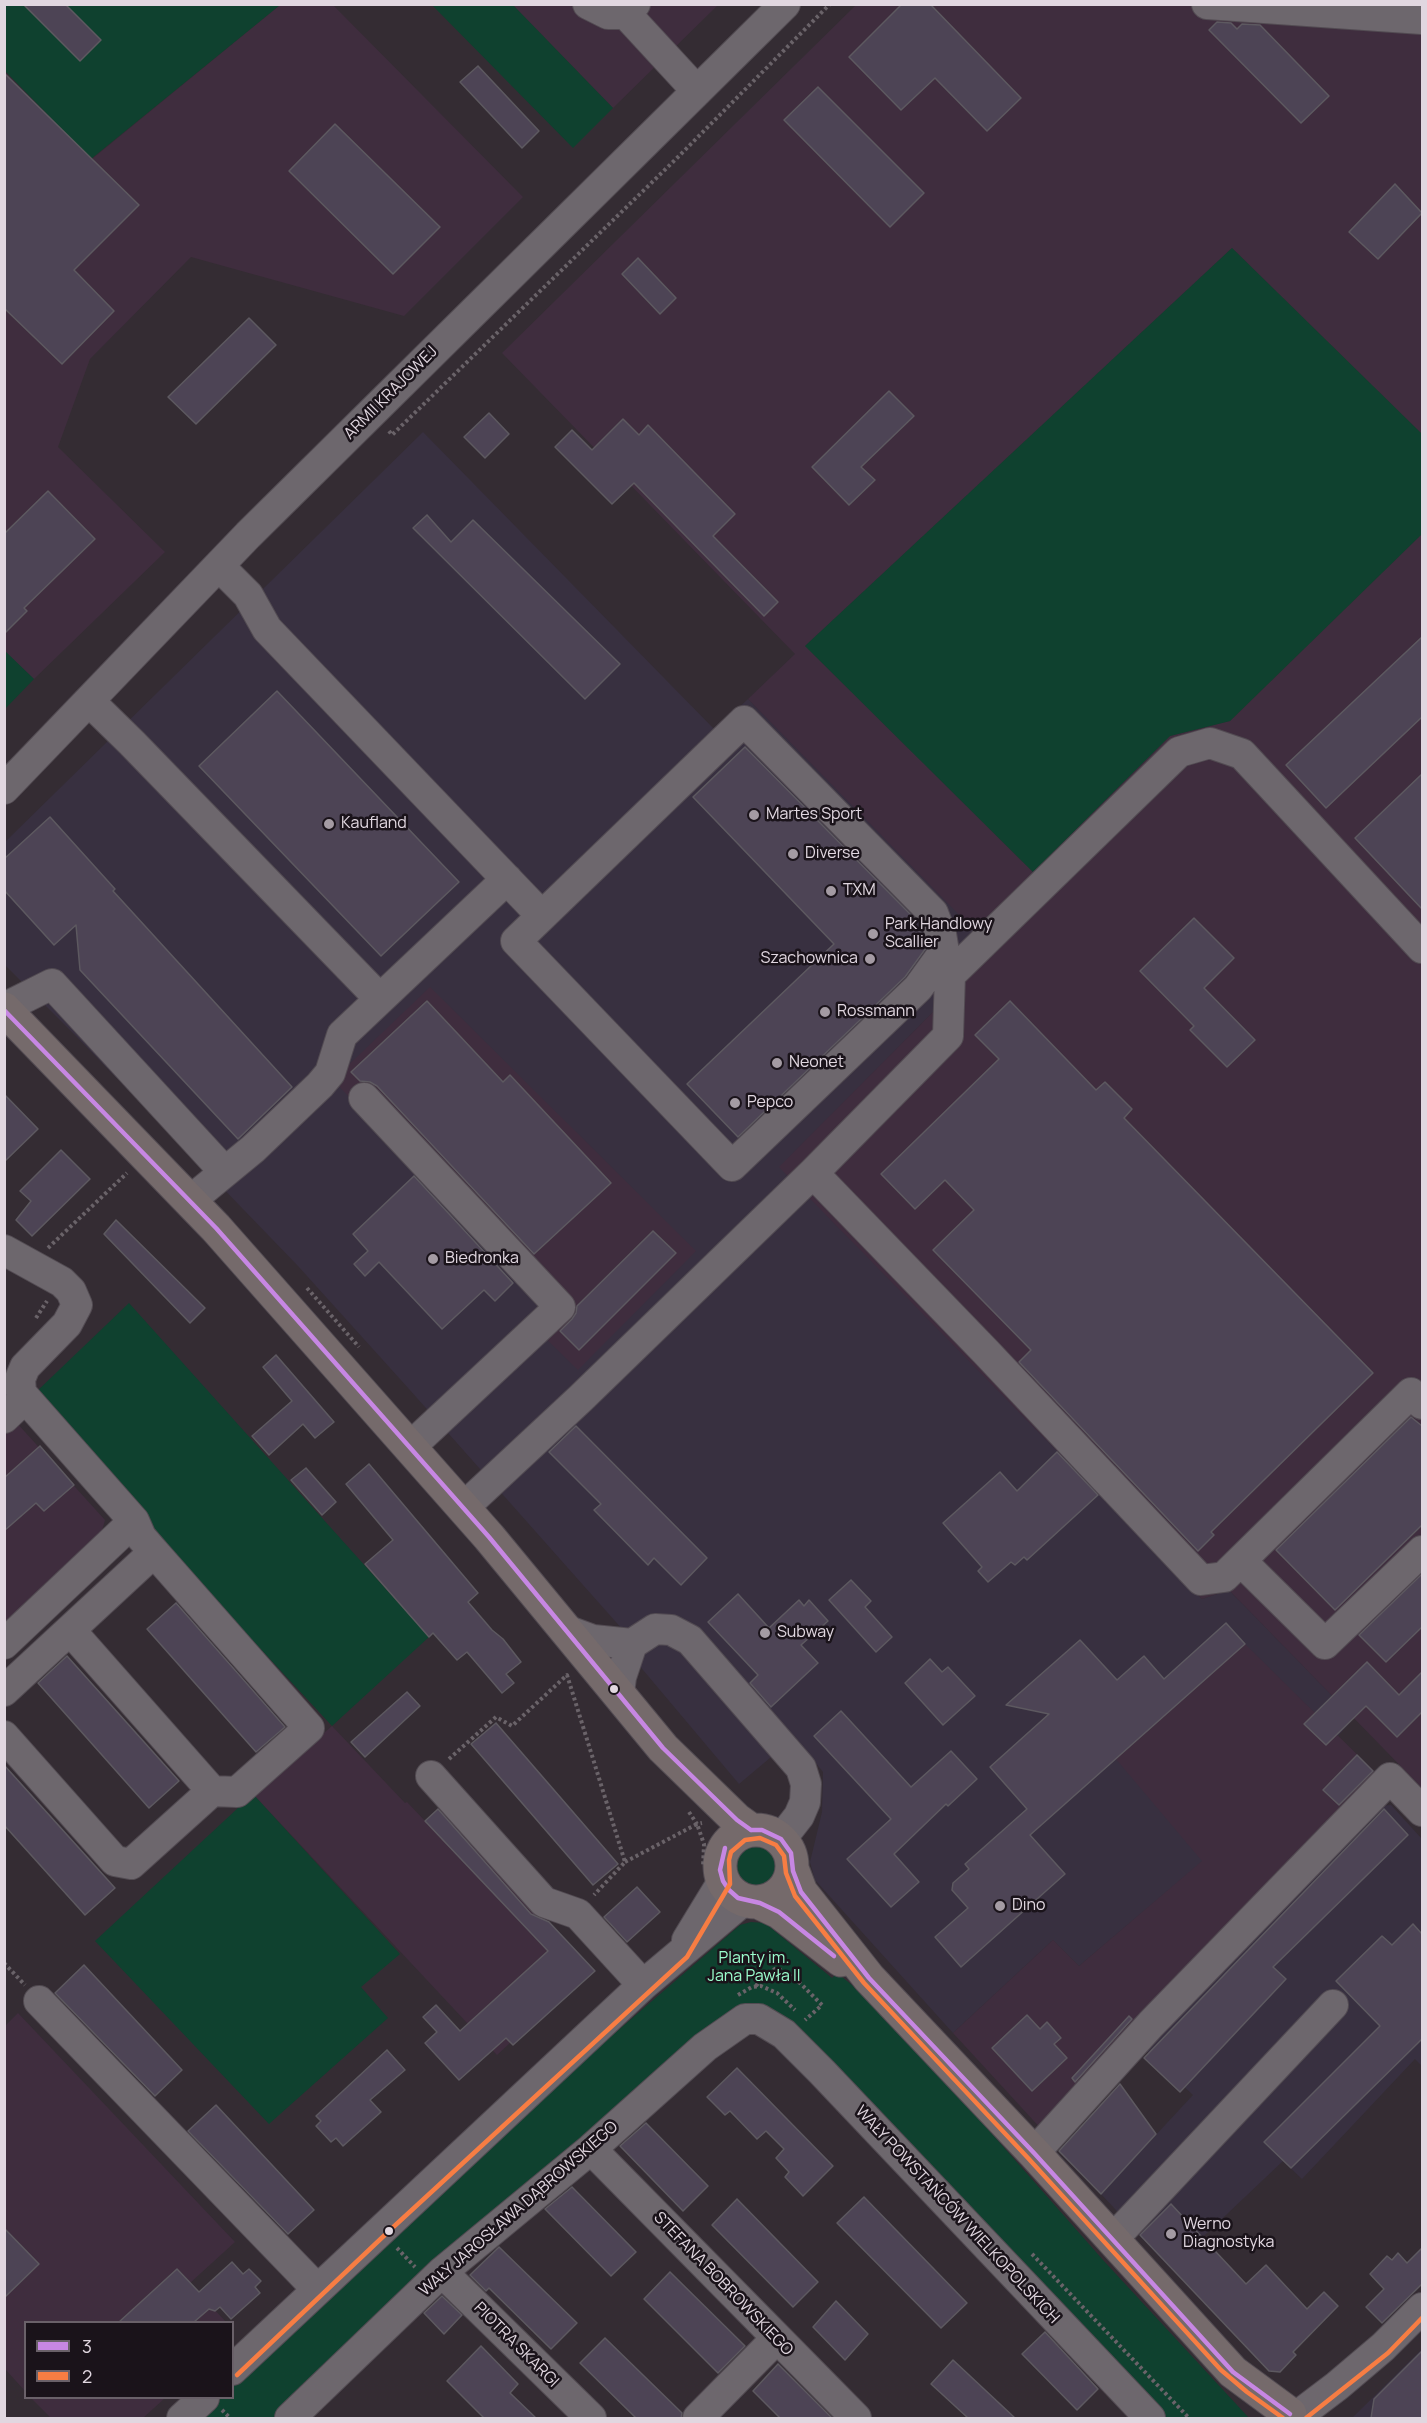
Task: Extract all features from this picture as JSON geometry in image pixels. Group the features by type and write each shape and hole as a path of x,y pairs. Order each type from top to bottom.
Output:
{"main road":[{"path":"4,1008 191,1200 463,1508 663,1748 737,1820 752,1839 790,1853 792,1871 801,1892 869,1978 1034,2153 1233,2372 1295,2417"},
{"path":"752,1839 720,1870 732,1890 779,1912 828,1951 869,1978"},
{"path":"732,1890 771,1900 780,1894 790,1880 792,1871"}],"street":[{"path":"588,4 608,14 631,9 697,91"},
{"name":"ARMII KRAJOWEJ","path":"4,789 256,527 785,4"},
{"path":"1206,4 1422,19"},
{"path":"219,566 249,595 267,629 542,916"},
{"path":"90,702 380,999"},
{"path":"744,721 933,913 941,934 944,952 918,988 732,1166 516,942 542,916 744,721"},
{"path":"463,1508 581,1398 813,1173 948,1036 950,975 1179,752 1210,743 1242,754 1422,948"},
{"path":"191,1200 253,1149 320,1085 330,1073 342,1035 507,879"},
{"path":"4,1008 52,984 224,1172"},
{"path":"364,1098 560,1307 409,1448"},
{"path":"813,1173 1201,1580 1224,1577 1411,1393 1422,1404"},
{"path":"4,1250 67,1287 75,1296 77,1305 67,1324 25,1367 14,1408 134,1521 141,1537 309,1728 237,1792 212,1791 131,1864 115,1861 4,1736"},
{"path":"4,1644 134,1521"},
{"path":"1241,1561 1325,1644 1422,1551"},
{"path":"4,1690 154,1552"},
{"path":"566,1629 593,1640 632,1644"},
{"path":"619,1693 621,1677 632,1644 655,1629 671,1630 690,1640 796,1760 806,1784 805,1802 799,1816 752,1839"},
{"path":"70,1630 212,1791"},
{"path":"431,1776 544,1902 578,1914 643,1985"},
{"path":"1034,2153 1151,2024 1390,1778 1422,1810"},
{"path":"234,2368 681,1952 732,1890"},
{"path":"39,2001 317,2289"},
{"path":"1112,2240 1333,2005"},
{"name":"WAŁY JAROSŁAWA DĄBROWSKIEGO","path":"291,2418 430,2272 591,2149 720,2035 745,2019 759,2019"},
{"name":"WAŁY POWSTAŃCÓW WIELKOPOLSKICH","path":"759,2019 784,2034 822,2072 1150,2418"},
{"name":"STEFANA BOBROWSKIEGO","path":"591,2149 856,2418"},
{"name":"PIOTRA SKARGI","path":"430,2272 591,2418"},
{"path":"1295,2417 1337,2386 1382,2348 1422,2308"},
{"path":"698,2418 777,2338"},
{"path":"182,2418 202,2399"}],"path":[{"path":"392,435 678,158 830,4"},
{"path":"32,1267 42,1252 129,1171"},
{"path":"35,1320 53,1291"},
{"path":"431,1776 496,1717 512,1726 567,1675 625,1862"},
{"path":"578,1914 625,1862 697,1824 704,1844 732,1890"},
{"path":"736,1996 756,1986 764,1975 777,1968 800,1983 822,2006 805,2020 777,1993 769,1988 756,1986"},
{"path":"393,2243 430,2272"},
{"path":"1027,2249 1189,2418"}],"shaded area":[{"path":"280,5 333,5 523,197 404,316 191,257 90,359 58,447 165,552 34,679 4,651 4,71 92,159"},
{"path":"513,5 718,5 613,108"},
{"path":"856,5 1422,5 1422,434 1232,248 805,646 1033,872 1170,736 1230,721 1422,534 1422,1788 1229,1590 1202,1599 779,1167 936,1009 933,992 978,934 748,699 795,654 502,353"},
{"path":"423,432 715,730 748,699 979,934 936,1009 780,1167 1202,1599 1229,1590 1354,1718 1338,1736 1245,1645 1203,1861 1079,1966 1053,1940 953,2033 815,1880 810,1862 822,1812 823,1772 795,1737 739,1784 638,1664 623,1630 409,1389 298,1266 5,965 4,843"},
{"path":"430,987 696,1251 578,1370 530,1323 546,1306 333,1080"},
{"path":"16,1422 105,1520 100,1538 5,1629 5,1433"},
{"path":"1245,1644 1380,1777 1044,2132 953,2033 1053,1940 1079,1966 1202,1861 1116,1759"},
{"path":"332,1726 425,1821 440,1807 595,1971 513,2045 510,2043 497,2055 253,1794"},
{"path":"1391,1805 1422,1839 1422,2066 1415,2059 1302,2179 1283,2161 1170,2268 1101,2194 1193,2095 1143,2048 1380,1806"},
{"path":"18,2013 235,2242 190,2283 225,2321 24,2321 24,2390 5,2369 4,2027"},
{"path":"1422,2349 1422,2418 1352,2418"},
{"path":"32,2399 164,2399 143,2418 51,2418"}],"green space":[{"path":"4,5 280,5 91,159 5,71"},
{"path":"432,5 513,5 613,108 573,148"},
{"path":"1232,248 1422,434 1422,534 1230,721 1170,736 1033,872 805,646"},
{"path":"5,651 34,679 4,709"},
{"path":"129,1303 429,1637 332,1726 154,1534 34,1394"},
{"path":"253,1794 400,1954 361,1987 388,2018 269,2124 95,1941"},
{"path":"755,1845 765,1845 777,1852 784,1864 784,1874 777,1886 765,1893 755,1893 740,1882 736,1874 736,1864 747,1849"},
{"name":"Planty im. Jana Pawła II","path":"751,1922 765,1923 832,1978 837,1973 852,1985 934,2068 1103,2260 1249,2418 1160,2418 762,2010 279,2418 199,2418 220,2399 234,2399 234,2385 293,2326 527,2109 740,1925"}],"building":[{"path":"23,4 65,4 101,40 80,61"},
{"path":"902,4 930,4 1021,98 987,131 935,78 901,110 849,57"},
{"path":"1217,22 1231,23 1237,29 1242,24 1260,25 1329,96 1301,123 1209,30"},
{"path":"478,66 539,131 522,148 460,82"},
{"path":"4,73 139,205 74,270 114,311 62,364 4,308"},
{"path":"818,87 924,193 890,227 784,120"},
{"path":"335,124 440,227 393,274 289,171"},
{"path":"1395,184 1422,213 1378,259 1349,232"},
{"path":"638,258 676,298 660,314 622,274"},
{"path":"249,318 276,345 196,424 168,397"},
{"path":"889,391 914,416 861,467 875,480 849,505 812,467"},
{"path":"489,413 509,434 485,458 464,437"},
{"path":"623,419 639,435 648,425 735,514 713,536 778,602 764,616 634,483 612,504 555,447 572,430 592,450"},
{"path":"48,491 95,539 24,608 27,611 4,634 4,534"},
{"path":"427,515 451,542 473,520 620,664 585,699 413,528"},
{"path":"1422,637 1422,717 1326,808 1286,765"},
{"name":"Kaufland","path":"277,691 459,882 381,956 199,766"},
{"name":"Park Handlowy Scallier","path":"745,747 916,920 912,923 923,934 926,948 905,977 738,1137 687,1084 834,944 693,797"},
{"path":"1422,774 1422,909 1355,838"},
{"path":"50,817 115,889 113,891 292,1087 238,1139 80,970 76,925 54,945 4,890 4,859"},
{"path":"1194,918 1234,958 1204,988 1255,1040 1227,1067 1190,1030 1194,1026 1140,971"},
{"path":"427,1001 503,1082 510,1075 611,1183 534,1254 377,1086 370,1082 360,1081 351,1072"},
{"path":"1010,1001 1096,1090 1105,1082 1132,1109 1124,1118 1373,1373 1211,1532 1214,1535 1198,1551 1019,1362 1031,1350 933,1250 974,1210 945,1180 915,1209 881,1174 999,1059 975,1035"},
{"path":"4,1094 38,1129 4,1162"},
{"path":"61,1150 90,1179 32,1236 16,1220 31,1201 20,1191"},
{"name":"Biedronka","path":"414,1176 513,1283 495,1301 484,1290 442,1329 379,1262 365,1276 354,1264 368,1251 353,1234"},
{"path":"116,1220 205,1308 190,1323 104,1234"},
{"path":"653,1231 676,1253 579,1350 560,1331 572,1319 577,1306"},
{"path":"276,1355 334,1422 315,1438 303,1424 269,1455 252,1436 292,1401 263,1367"},
{"path":"1411,1417 1422,1426 1422,1525 1335,1610 1276,1550"},
{"path":"576,1426 707,1558 681,1585 654,1558 648,1565 594,1510 601,1504 549,1452"},
{"path":"40,1446 74,1485 44,1511 36,1503 4,1531 4,1478"},
{"path":"1057,1452 1098,1495 1027,1560 1024,1557 1015,1565 1011,1562 988,1582 978,1571 982,1567 943,1523 1000,1472 1017,1491"},
{"path":"369,1464 478,1593 468,1602 521,1662 506,1674 514,1683 502,1693 467,1652 457,1660 433,1633 429,1637 365,1564 393,1540 346,1484"},
{"path":"306,1468 336,1502 322,1515 291,1480"},
{"path":"1422,1574 1422,1627 1386,1662 1359,1635"},
{"path":"851,1580 871,1601 865,1607 892,1637 876,1652 829,1600"},
{"path":"738,1594 769,1628 799,1600 804,1606 809,1600 828,1621 801,1645 818,1663 771,1707 750,1683 758,1675 708,1622"},
{"path":"176,1603 285,1727 256,1752 147,1629"},
{"path":"1226,1623 1245,1644 1030,1835 1065,1874 961,1967 935,1937 968,1908 952,1890 953,1883 969,1869 965,1864 1027,1809 990,1767 1049,1714 1006,1705 1080,1640 1117,1680 1144,1656 1164,1679"},
{"path":"67,1656 179,1781 149,1808 38,1683"},
{"path":"930,1659 942,1672 948,1667 975,1696 943,1725 905,1683"},
{"path":"1367,1662 1399,1695 1422,1672 1422,1712 1397,1737 1366,1706 1326,1745 1304,1724"},
{"path":"407,1692 420,1706 365,1757 351,1742"},
{"path":"841,1711 911,1787 951,1751 977,1779 948,1806 946,1804 894,1854 919,1882 891,1907 847,1859 891,1819 814,1736"},
{"path":"496,1723 618,1864 593,1885 471,1744"},
{"path":"1357,1755 1373,1771 1339,1805 1323,1790"},
{"path":"4,1765 115,1888 85,1915 4,1825"},
{"path":"438,1809 531,1914 549,1922 595,1971 513,2045 506,2038 459,2080 425,2043 437,2032 423,2017 436,2005 460,2031 548,1951 425,1821"},
{"path":"1384,1809 1408,1835 1273,1967 1286,1979 1180,2092 1144,2058"},
{"path":"637,1887 660,1912 627,1942 604,1917"},
{"path":"1413,1924 1422,1934 1422,2039 1291,2168 1264,2142 1380,2026 1336,1981 1382,1936 1392,1945"},
{"path":"84,1965 182,2070 155,2096 55,1993"},
{"path":"1027,2015 1040,2029 1047,2022 1061,2038 1054,2044 1067,2058 1032,2091 992,2048"},
{"path":"1129,2016 1132,2019 1075,2082 1072,2078"},
{"path":"387,2050 405,2070 370,2100 381,2112 343,2146 336,2138 331,2142 316,2126 321,2121 316,2116"},
{"path":"737,2068 833,2166 803,2196 785,2177 789,2172 776,2158 784,2149 766,2131 757,2139 730,2111 725,2115 707,2097"},
{"path":"1120,2084 1156,2134 1101,2194 1059,2151"},
{"path":"216,2105 314,2210 288,2234 188,2131"},
{"path":"646,2123 708,2186 683,2211 620,2146"},
{"path":"572,2187 636,2252 611,2276 545,2209"},
{"path":"864,2197 967,2303 941,2328 837,2223"},
{"path":"737,2199 818,2282 793,2307 712,2225"},
{"path":"1171,2204 1246,2284 1266,2265 1307,2309 1324,2292 1338,2306 1293,2352 1296,2355 1280,2372 1269,2371 1140,2235"},
{"path":"4,2228 39,2264 4,2298"},
{"path":"499,2247 577,2323 551,2349 489,2288 486,2291 470,2275"},
{"path":"1422,2248 1422,2284 1382,2323 1366,2307 1384,2289 1370,2274 1387,2256 1392,2260 1398,2253 1407,2263"},
{"path":"232,2262 243,2274 249,2269 261,2281 255,2287 260,2293 231,2319 220,2307 215,2311 209,2309 195,2321 120,2321 177,2269 199,2292"},
{"path":"670,2272 745,2346 718,2373 644,2299"},
{"path":"442,2296 462,2315 444,2334 424,2313"},
{"path":"836,2301 868,2334 845,2360 813,2327"},
{"path":"1045,2332 1098,2389 1077,2410 1022,2354"},
{"path":"605,2338 682,2413 681,2418 636,2418 580,2363"},
{"path":"481,2346 518,2384 510,2393 536,2418 484,2418 447,2381"},
{"path":"1422,2351 1422,2418 1371,2418 1374,2399"},
{"path":"953,2360 1015,2418 968,2418 931,2384"},
{"path":"778,2364 832,2418 780,2418 753,2391"}],"transit line":[{"name":"3","path":"4,1010 216,1228 489,1537 663,1748 737,1820 751,1830"},
{"name":"3","path":"751,1830 762,1830 781,1839 791,1853 793,1871 801,1892 869,1978 1034,2153 1233,2372 1290,2414"},
{"name":"2","path":"237,2375 389,2231 687,1957 730,1884 731,1852 745,1840 760,1838 776,1845 784,1856 786,1873 795,1896 864,1983 1028,2158 1221,2370 1283,2418"},
{"name":"3","path":"725,1848 720,1870 729,1890 738,1898 760,1903 779,1912 834,1956"},
{"name":"2","path":"1306,2418 1388,2353 1422,2318"}],"place":[{"name":"Martes Sport","path":"754,815"},
{"name":"Kaufland","path":"329,824"},
{"name":"Diverse","path":"793,854"},
{"name":"TXM","path":"831,891"},
{"name":"Park Handlowy Scallier","path":"873,934"},
{"name":"Szachownica","path":"870,959"},
{"name":"Rossmann","path":"825,1012"},
{"name":"Neonet","path":"777,1063"},
{"name":"Pepco","path":"735,1103"},
{"name":"Biedronka","path":"433,1259"},
{"name":"Subway","path":"765,1633"},
{"name":"Dino","path":"1000,1906"},
{"name":"Werno Diagnostyka","path":"1171,2234"}]}
